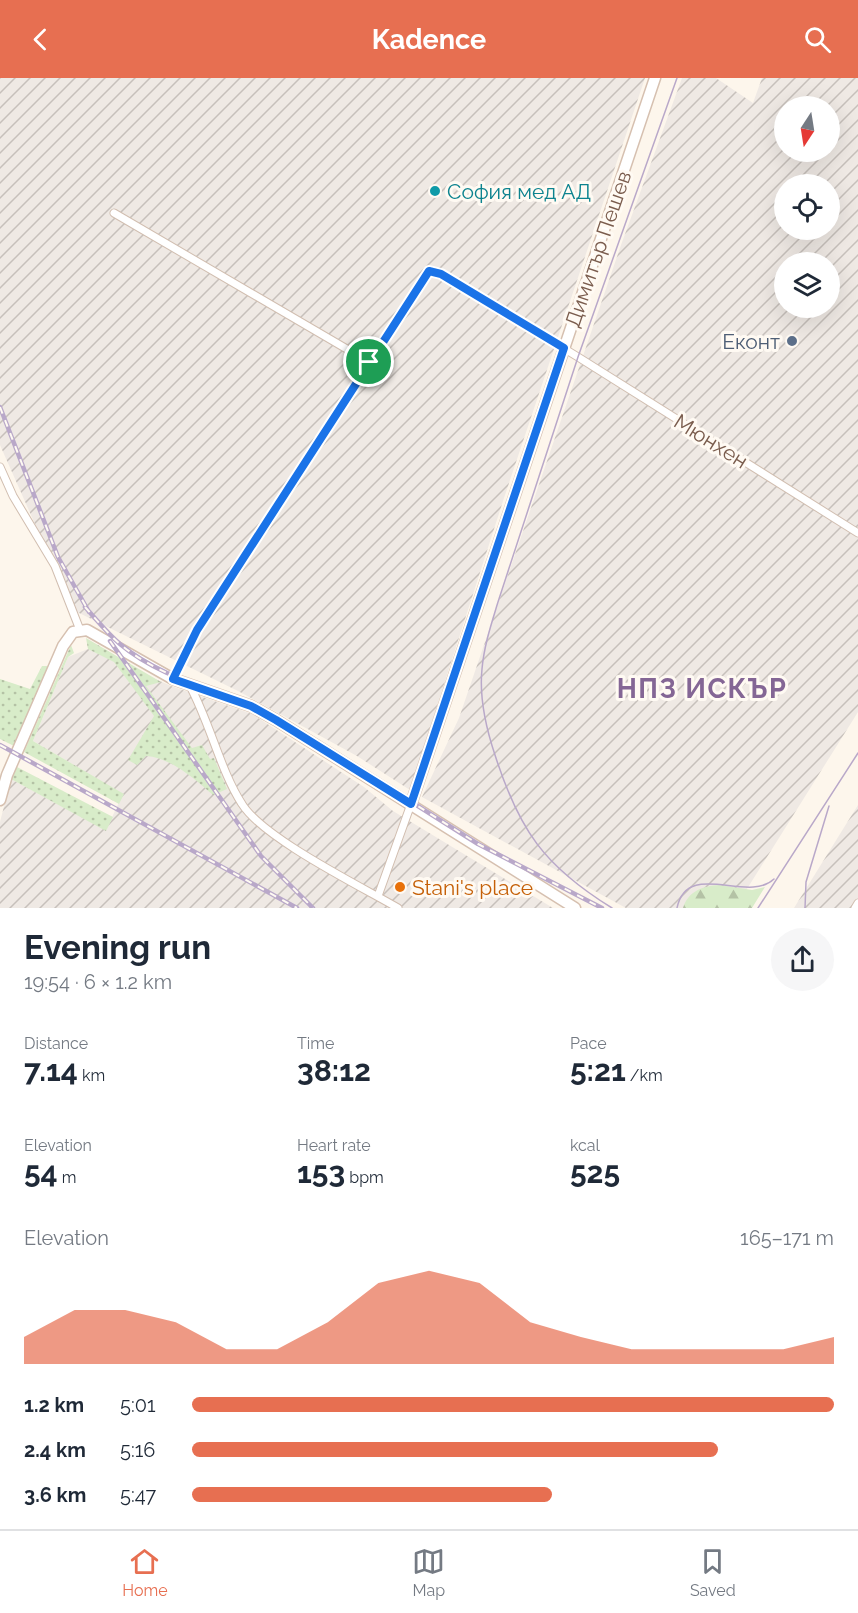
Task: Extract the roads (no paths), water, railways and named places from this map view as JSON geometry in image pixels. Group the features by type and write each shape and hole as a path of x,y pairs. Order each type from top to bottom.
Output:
{"main road":[{"name":"Димитър Пешев","path":"411,804 655,78"},
{"path":"0,801 7,776 63,646 73,632 80,630 94,632 173,679 251,706 276,720 575,908"}],"street":[{"path":"114,213 369,362 197,630 173,679"},
{"name":"Мюнхен","path":"369,362 429,271 441,274 564,348 858,533"},
{"path":"0,467 13,496 55,566 80,630"},
{"path":"190,686 206,715 235,791 247,812 281,840 398,908"},
{"name":"Димитър Пешев","path":"378,896 411,804"},
{"path":"855,908 858,903"}],"tram line":[{"path":"612,908 568,877 551,861 525,825 514,805 495,755 484,713 481,680 486,644 498,602 578,357 677,78"},
{"path":"758,908 858,753"},
{"path":"805,908 806,882 829,806"},
{"path":"677,908 683,894 693,886 705,884 749,887 763,885 774,879"}],"railway":[{"path":"0,407 58,557 89,612"},
{"path":"85,607 115,640 138,657 178,678 244,703 285,722 478,844 602,908"},
{"path":"110,641 261,856 313,908"},
{"path":"0,745 297,908"}],"place":[{"name":"София мед АД","path":"435,191"},
{"name":"Еконт","path":"792,341"},
{"name":"Stani's place","path":"400,887"}],"district":[{"name":"НПЗ ИСКЪР","path":"702,688"}]}
